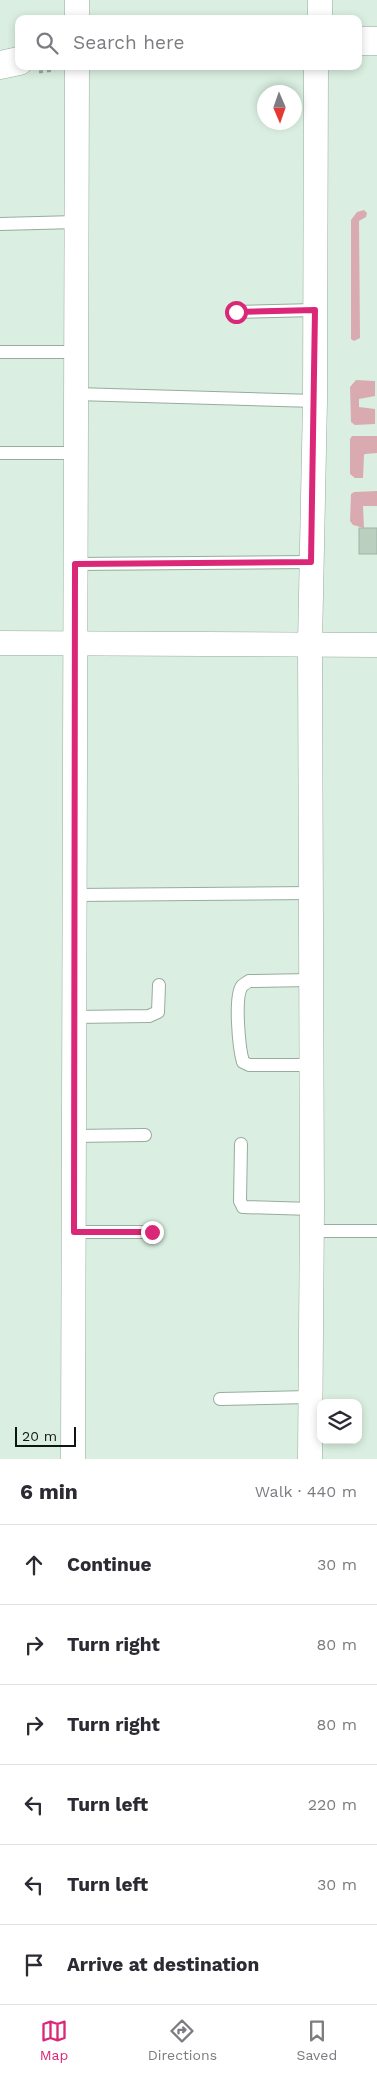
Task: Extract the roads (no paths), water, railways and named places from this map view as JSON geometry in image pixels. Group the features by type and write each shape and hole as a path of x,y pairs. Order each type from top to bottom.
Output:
{"main road":[{"path":"362,41 377,41"},
{"path":"0,65 15,67"}],"street":[{"path":"77,0 77,15"},
{"path":"320,0 320,15"},
{"path":"73,1459 77,70"},
{"path":"310,1459 309,1397 312,1220 310,644 315,401 316,70"},
{"path":"0,643 377,645"}],"lane":[{"path":"0,224 76,222"},
{"path":"236,312 315,310"},
{"path":"0,352 76,352"},
{"path":"76,394 315,401"},
{"path":"0,453 76,453"},
{"path":"75,564 311,562"},
{"path":"74,895 311,893"},
{"path":"310,980 249,981 243,985 239,996 240,1051 243,1062 249,1065 310,1065"},
{"path":"74,1017 149,1016 158,1012 159,985"},
{"path":"74,1136 145,1135"},
{"path":"241,1144 240,1201 243,1206 377,1231"},
{"path":"74,1232 152,1232"},
{"path":"220,1399 309,1397"}]}
